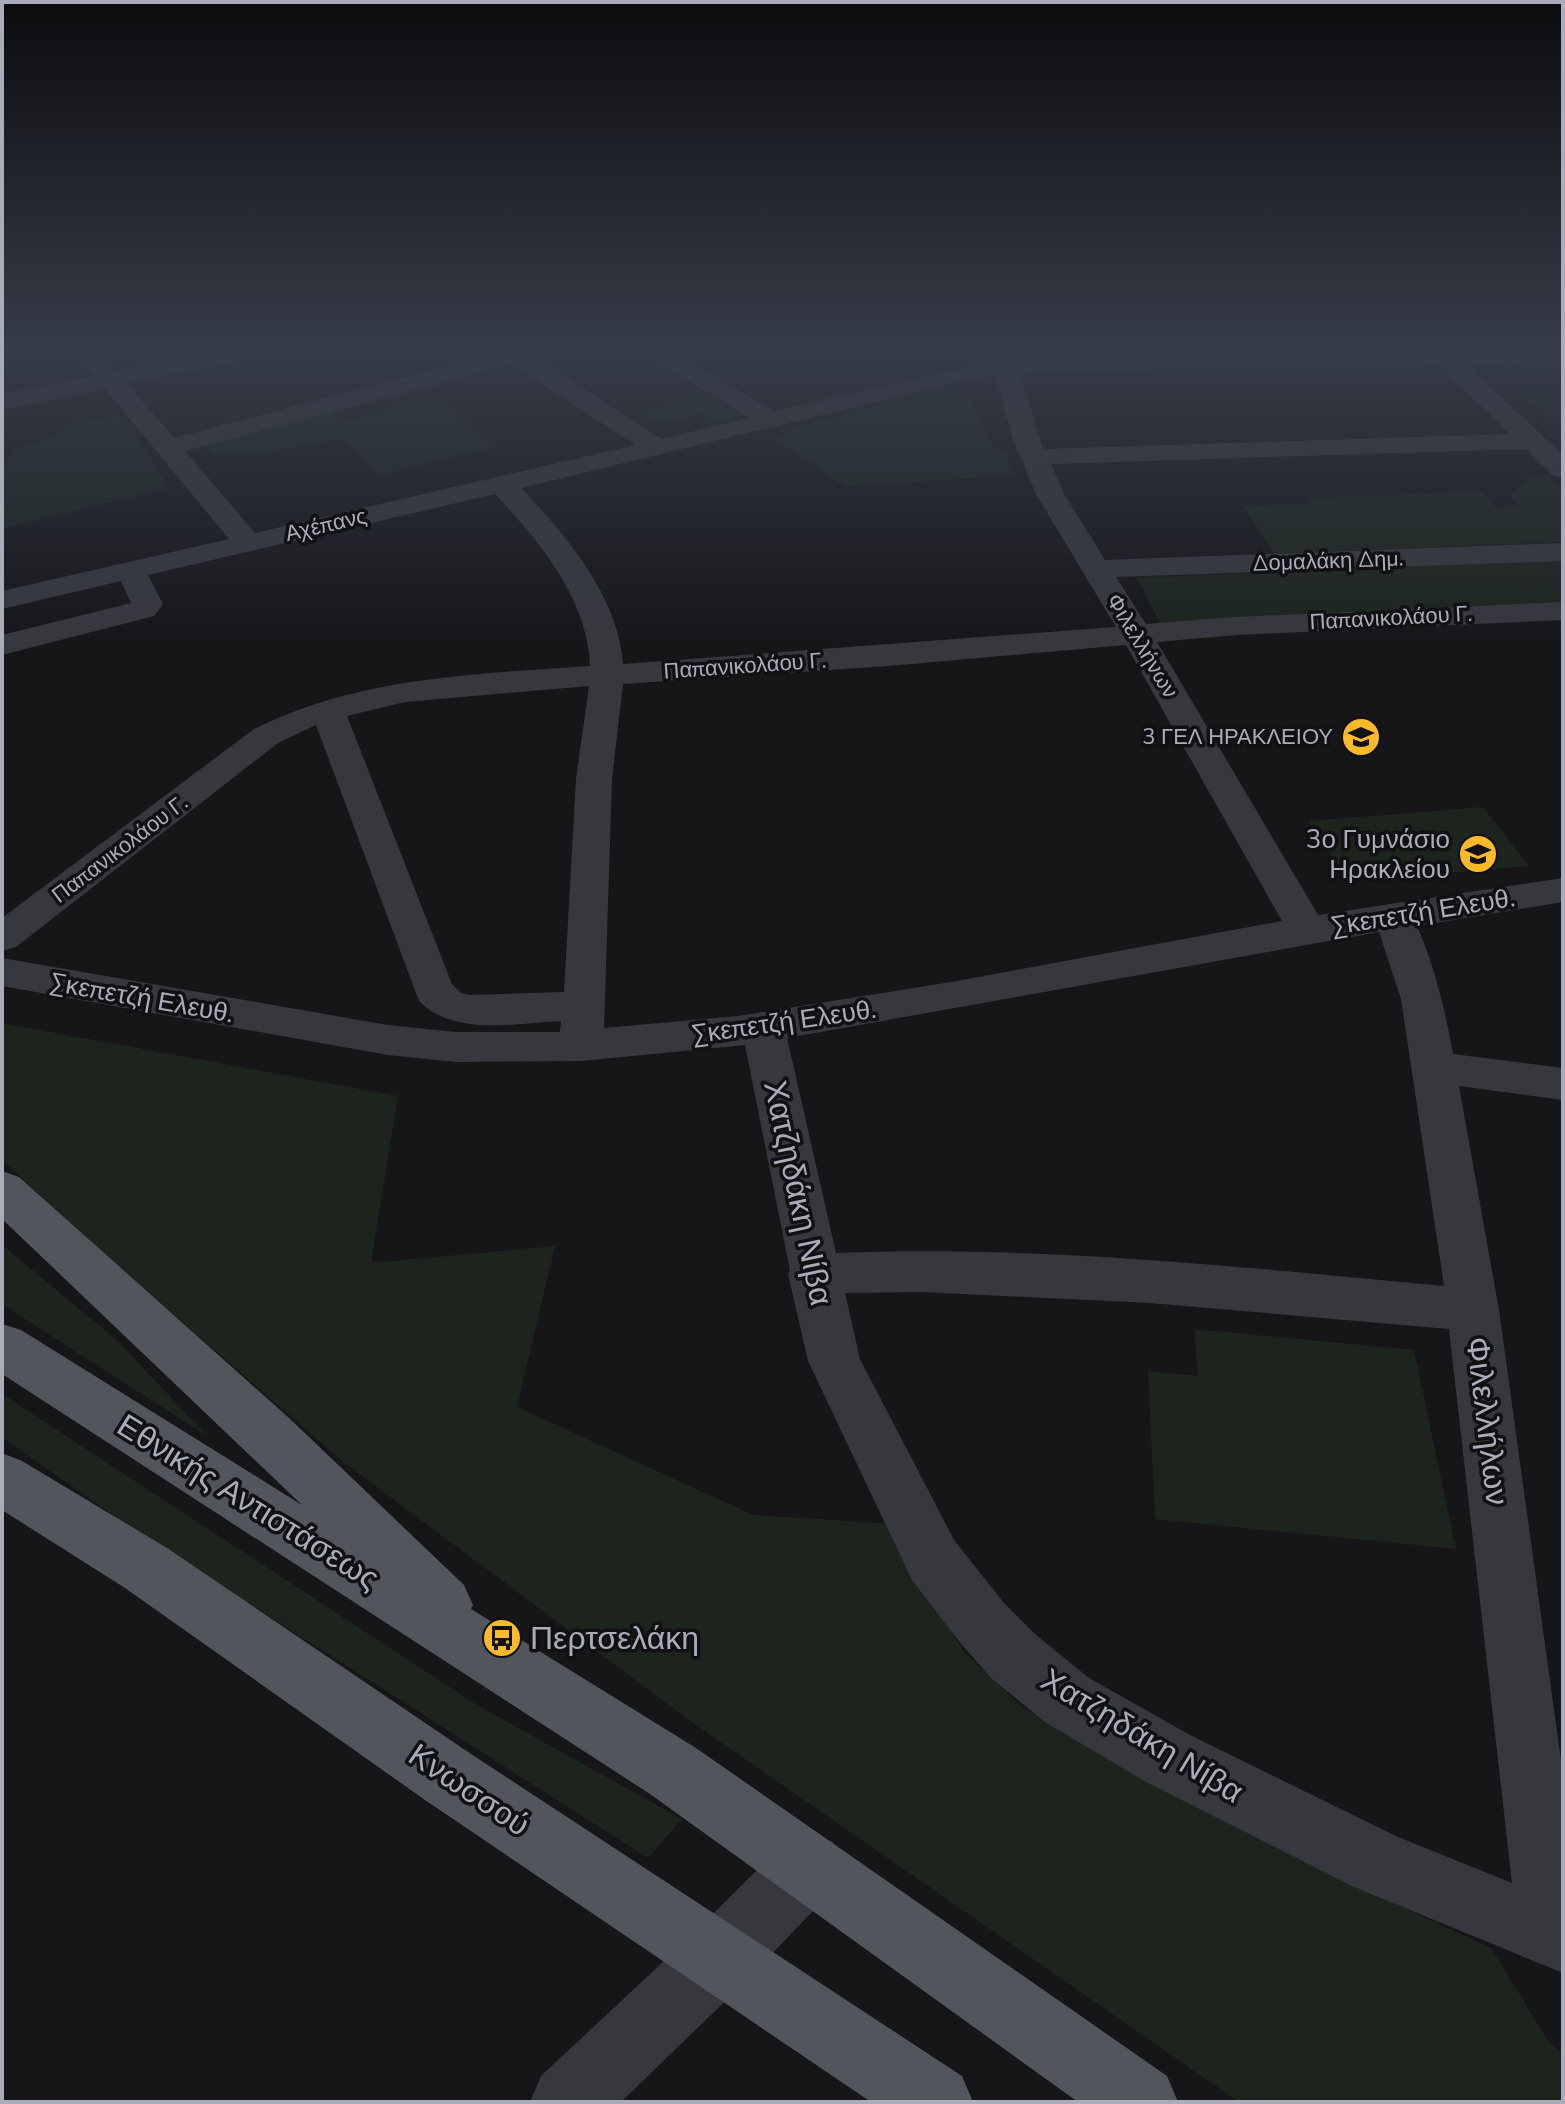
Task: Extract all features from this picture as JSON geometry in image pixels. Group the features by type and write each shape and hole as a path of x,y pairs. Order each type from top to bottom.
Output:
{"main road":[{"path":"2,1190 358,1518 494,1658 673,1771 1141,2102"},
{"name":"Εθνικής Αντιστάσεως","path":"2,1346 494,1658"},
{"name":"Κνωσσού","path":"2,1479 146,1568 448,1777 936,2102"}],"street":[{"path":"168,449 247,542"},
{"name":"Αχέπανς","path":"2,600 652,449"},
{"name":"Φιλελλήνων","path":"1031,449 1050,494 1136,634 1307,930"},
{"path":"1033,457 1189,449"},
{"path":"1547,449 1563,470"},
{"path":"327,709 434,991 446,1003 469,1010 583,1026 594,778 606,676 602,639 577,579 556,546 502,485"},
{"name":"Δομαλάκη Δημ.","path":"1094,569 1563,552"},
{"path":"2,645 143,609 147,604 130,568"},
{"name":"Παπανικολάου Γ.","path":"2,938 266,736 327,709 438,688 1136,634 1347,620 1563,611"},
{"name":"Σκεπετζή Ελευθ.","path":"2,972 388,1040 481,1047 583,1026 763,1026 966,994 1392,915 1563,890"},
{"name":"Φιλελλήλων","path":"1392,915 1410,957 1422,999 1473,1310 1540,1852 1559,1936"},
{"name":"Χατζηδάκη Νίβα","path":"763,1026 813,1274 834,1361 933,1560 983,1624 1014,1657 1088,1713 1288,1820 1430,1885 1559,1936"},
{"path":"1433,1067 1563,1084"},
{"path":"813,1274 940,1272 1032,1275 1254,1289 1473,1310"},
{"path":"567,2102 720,1957 809,1866"}],"shaded area":[{"path":"145,449 168,488 2,529 2,468 15,450"},
{"path":"206,449 282,449 264,452 212,456"},
{"path":"354,449 483,449 379,476"},
{"path":"789,449 1000,449 1006,451 1013,475 846,487"},
{"path":"1548,475 1563,489 1563,542 1274,554 1243,506 1312,503 1309,498 1481,491 1495,507 1518,505 1510,496 1529,476"},
{"path":"1563,560 1563,608 1160,623 1137,578"},
{"path":"1483,807 1529,866 1348,881 1309,821"},
{"path":"2,1023 398,1096 371,1263 555,1246 517,1407 753,1515 898,1524 938,1608 964,1652 1021,1706 1374,1894 1491,1948 1547,2039 1563,2054 1563,2102 1239,2102 686,1718 342,1461 100,1250 2,1160"},
{"path":"2,1245 118,1341 207,1436 2,1304"},
{"path":"1194,1329 1414,1350 1456,1549 1155,1519 1148,1371 1198,1376"},
{"path":"2,1394 477,1705 682,1819 648,1858 137,1532 2,1437"}],"place":[{"name":"3 ΓΕΛ ΗΡΑΚΛΕΙΟΥ","path":"1361,737"},
{"name":"3ο Γυμνάσιο Ηρακλείου","path":"1478,854"},
{"name":"Περτσελάκη","path":"502,1638"}]}
